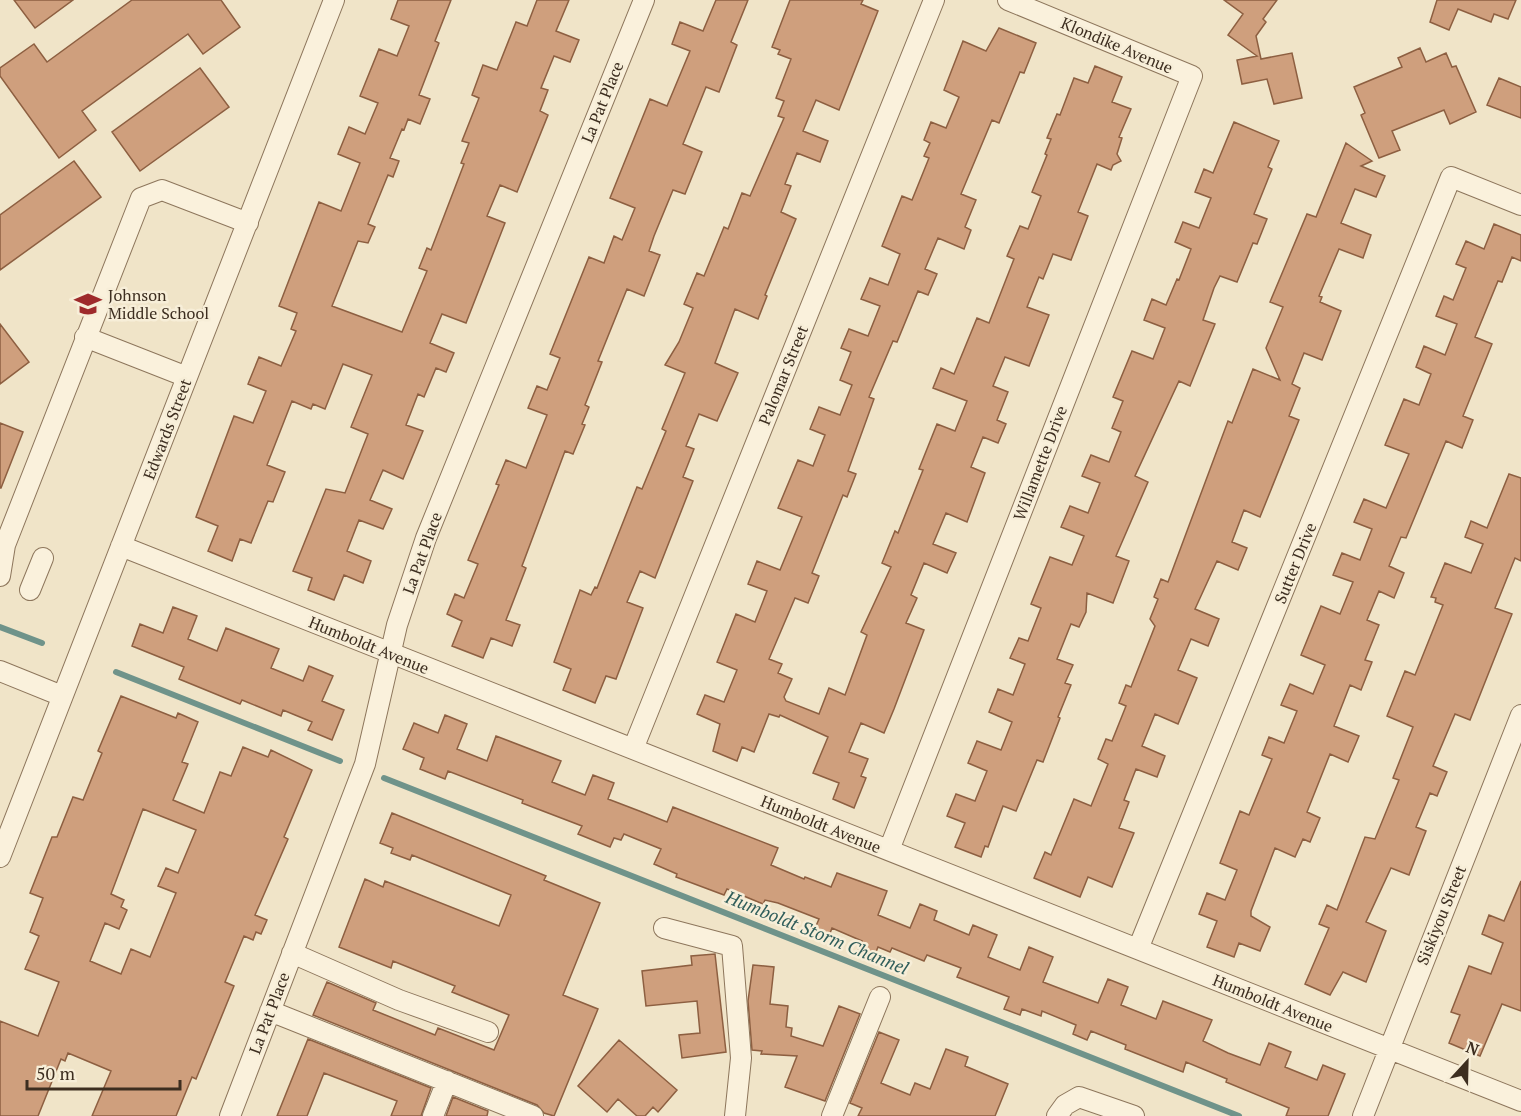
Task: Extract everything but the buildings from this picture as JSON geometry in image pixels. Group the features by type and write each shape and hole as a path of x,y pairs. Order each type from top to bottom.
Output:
{"street":[{"name":"Edwards Street","path":"2,844 334,0"},
{"name":"La Pat Place","path":"234,1115 270,1011 363,770 405,597 426,538 644,0"},
{"name":"Palomar Street","path":"633,749 934,0"},
{"name":"Klondike Avenue","path":"1008,0 1192,76"},
{"name":"Willamette Drive","path":"889,850 1192,76"},
{"name":"Sutter Drive","path":"1138,949 1451,177 1521,205"},
{"path":"0,576 5,545 141,198 162,190 248,223"},
{"path":"86,338 187,377"},
{"name":"Humboldt Avenue","path":"121,546 1521,1101"},
{"path":"30,590 43,558"},
{"path":"0,671 62,696"},
{"name":"Siskiyou Street","path":"1363,1116 1521,715"},
{"path":"664,928 732,946 741,1058 738,1115"},
{"path":"292,953 399,1000 488,1032"},
{"path":"832,1116 880,998"},
{"path":"270,1011 447,1081 499,1109 533,1116"},
{"path":"433,1116 447,1081"},
{"path":"1057,1116 1065,1106 1079,1097 1134,1116"}],"waterway":[{"name":"Humboldt Storm Channel","path":"0,627 42,643"},
{"path":"116,672 340,761"},
{"name":"Humboldt Storm Channel","path":"384,778 1239,1116"}],"place":[{"name":"Johnson Middle School","path":"88,304"}]}
